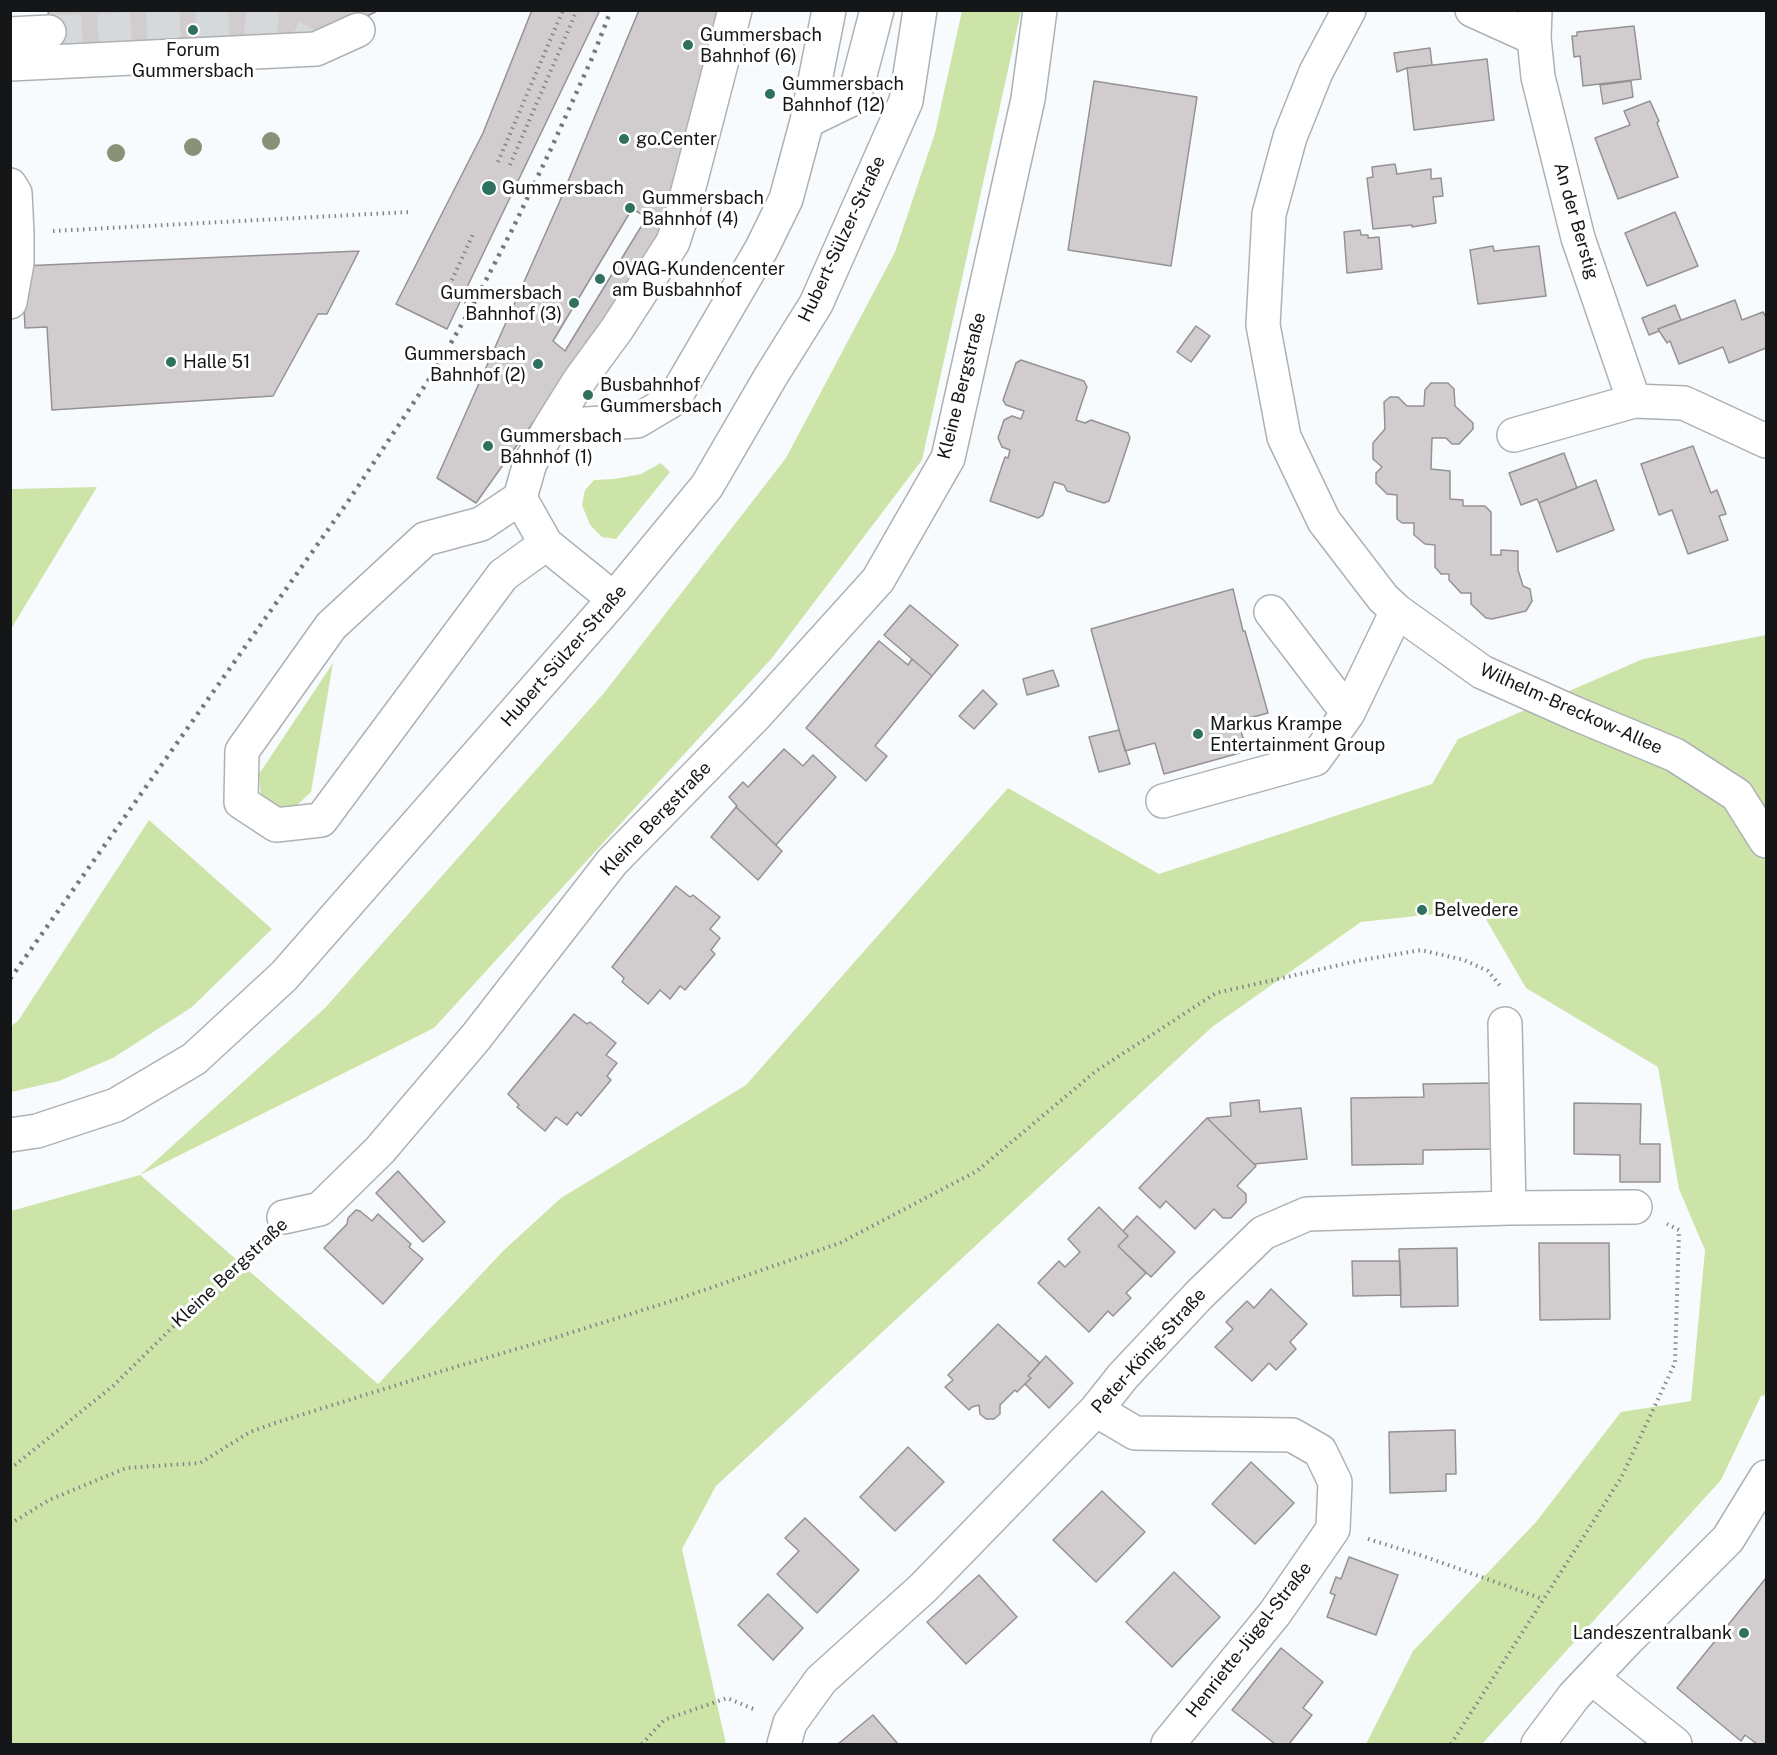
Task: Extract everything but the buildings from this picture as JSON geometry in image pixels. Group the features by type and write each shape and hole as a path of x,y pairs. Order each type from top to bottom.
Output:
{"street":[{"path":"546,544 503,575 321,820 276,825 241,802 242,751 332,626 425,539 481,524 520,498 530,463 551,426 673,242 735,10"},
{"path":"551,426 636,421 674,399 762,248 786,200 807,121 829,10"},
{"path":"807,121 855,98 877,10"},
{"name":"Hubert-Sülzer-Straße","path":"10,1135 37,1131 116,1105 194,1059 284,976 614,599 707,486 771,375 816,304 906,101 920,10"},
{"name":"Kleine Bergstraße","path":"284,1217 320,1209 380,1150 476,1037 612,862 756,715 878,580 948,458 1028,99 1040,10"},
{"name":"Wilhelm-Breckow-Allee","path":"1349,10 1316,72 1290,137 1269,214 1263,325 1284,437 1324,521 1383,598 1396,611 1482,672 1675,754 1737,795 1767,841"},
{"name":"An der Berstig","path":"1473,10 1535,24 1538,77 1578,238 1634,400"},
{"path":"10,64 316,49 358,30"},
{"path":"10,34 50,32"},
{"path":"10,185 15,193 17,233 17,263 10,302"},
{"path":"1514,435 1634,400 1684,403 1767,441"},
{"path":"520,498 546,544 614,599"},
{"path":"1163,801 1315,759 1348,713 1396,611"},
{"path":"1270,612 1348,713"},
{"path":"1505,1024 1509,1208"},
{"name":"Peter-König-Straße","path":"787,1734 821,1680 923,1588 1096,1410 1123,1376 1199,1295 1263,1233 1307,1214 1635,1207"},
{"path":"1096,1410 1135,1433 1292,1435 1320,1451 1335,1482 1333,1528"},
{"path":"1538,1744 1574,1696 1728,1539 1767,1477"},
{"name":"Henriette-Jügel-Straße","path":"1168,1744 1275,1613 1333,1528"},
{"path":"1592,1678 1675,1744"}],"path":[{"path":"498,162 563,10"},
{"path":"510,165 577,10"},
{"path":"17,233 409,212"},
{"path":"466,302 447,293 474,232"},
{"path":"10,1524 49,1500 126,1468 200,1463 250,1432 275,1423 681,1298 840,1243 977,1171 1096,1071 1216,993 1357,961 1421,950 1464,960 1488,971 1504,992 1505,1024"},
{"path":"1451,1744 1621,1478 1675,1364 1679,1230 1635,1207"},
{"name":"Kleine Bergstraße","path":"10,1469 113,1386 284,1217"},
{"path":"1333,1528 1423,1556 1543,1599"},
{"path":"642,1744 664,1720 727,1698 787,1734"}],"green space":[{"path":"962,11 1021,11 922,460 772,658 434,1028 140,1175 325,1008 604,693 786,458 895,252 935,133"},
{"path":"661,463 670,472 616,539 602,537 590,525 582,505 585,490 594,480 641,474"},
{"path":"97,487 11,629 11,489"},
{"path":"1766,635 1766,1395 1761,1396 1721,1480 1482,1744 1366,1744 1413,1651 1536,1522 1621,1412 1691,1401 1705,1250 1679,1189 1658,1067 1526,988 1480,909 1361,922 1212,1027 716,1486 682,1549 726,1744 11,1744 11,1211 140,1175 378,1384 504,1250 561,1198 746,1085 1008,788 1159,874 1432,784 1458,739 1643,659"},
{"path":"333,663 311,792 295,807 273,808 261,798 259,774"},
{"path":"149,820 272,929 192,1007 113,1058 59,1081 11,1092 11,1026 18,1021"}],"tunnel":[{"path":"49,32 235,25 278,29 316,49"}],"railway":[{"path":"10,979 349,500 434,372 473,305 512,230 593,56 611,10"}],"place":[{"name":"Forum Gummersbach","path":"193,30"},
{"name":"Gummersbach Bahnhof (6)","path":"688,45"},
{"name":"Gummersbach Bahnhof (12)","path":"770,94"},
{"name":"go.Center","path":"624,139"},
{"name":"Gummersbach","path":"489,188"},
{"name":"Gummersbach Bahnhof (4)","path":"630,208"},
{"name":"OVAG-Kundencenter am Busbahnhof","path":"600,279"},
{"name":"Gummersbach Bahnhof (3)","path":"574,303"},
{"name":"Halle 51","path":"171,362"},
{"name":"Gummersbach Bahnhof (2)","path":"538,364"},
{"name":"Busbahnhof Gummersbach","path":"588,395"},
{"name":"Gummersbach Bahnhof (1)","path":"488,446"},
{"name":"Markus Krampe Entertainment Group","path":"1198,734"},
{"name":"Belvedere","path":"1422,910"},
{"name":"Landeszentralbank","path":"1744,1633"}]}
